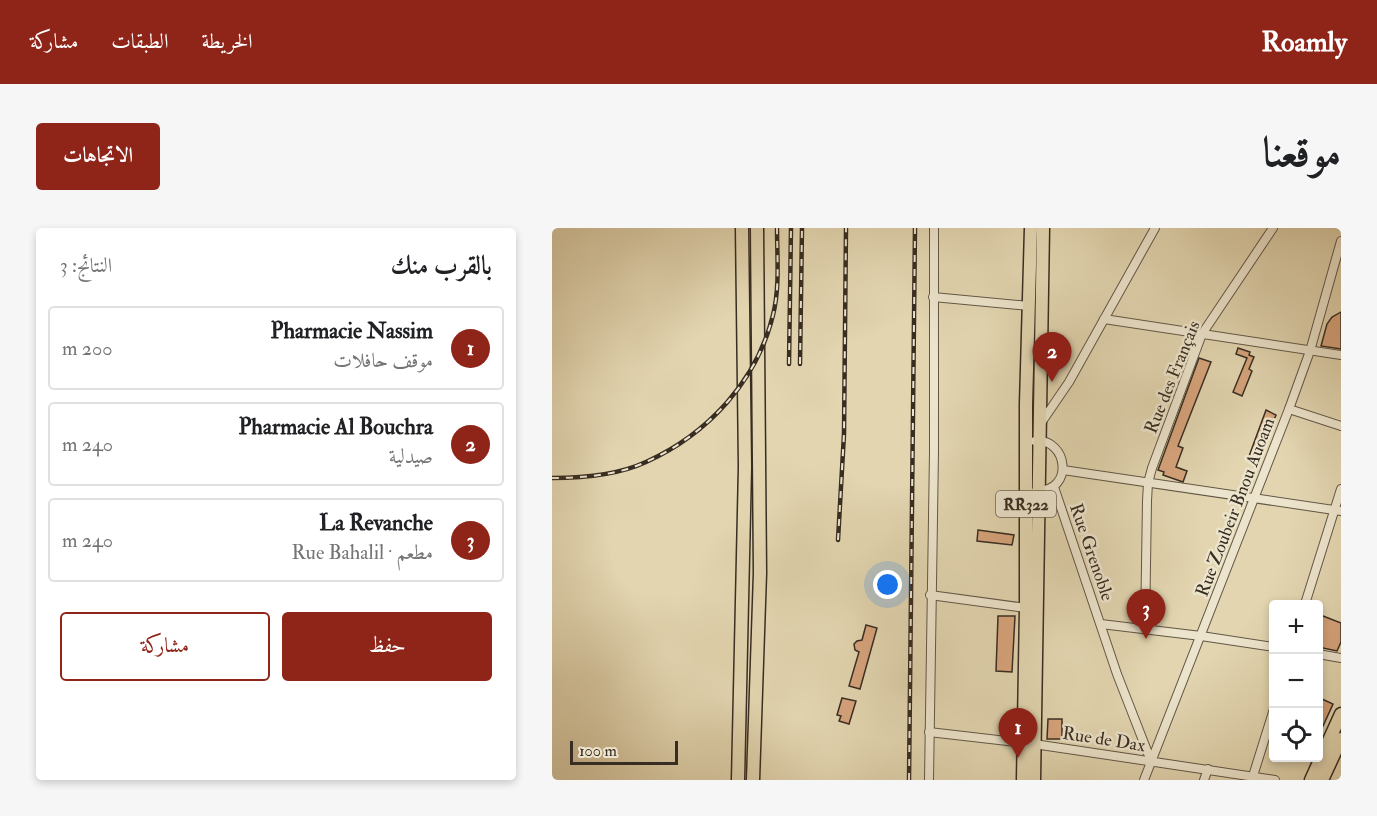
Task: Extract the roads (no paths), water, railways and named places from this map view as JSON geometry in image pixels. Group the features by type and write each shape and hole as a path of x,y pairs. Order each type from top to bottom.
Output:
{"main road":[{"path":"738,780 744,543 745,376 742,228"},
{"path":"753,780 760,573 757,228"},
{"name":"RR322","path":"1023,780 1029,743 1033,491 1026,442 1031,228"},
{"name":"RR322","path":"1034,780 1029,743 1026,608 1033,491 1040,441 1043,228"},
{"path":"745,376 759,374"},
{"path":"1311,780 1341,714"},
{"path":"1322,780 1341,739"}],"street":[{"path":"929,780 930,595 934,452 934,228"},
{"path":"1040,425 1060,397 1155,228"},
{"name":"Rue des Français","path":"1144,629 1148,483 1202,334 1273,228"},
{"name":"Rue Zoubeir Bnou Auoam","path":"1144,780 1289,409 1310,351 1341,241"},
{"path":"933,297 1029,306"},
{"path":"1104,319 1341,355"},
{"path":"1289,409 1341,426"},
{"path":"1026,442 1048,443 1059,453 1063,462 1063,471 1054,487 1049,490 1033,491"},
{"path":"1063,471 1338,511"},
{"name":"Rue Grenoble","path":"1054,487 1120,683 1151,761"},
{"path":"1306,600 1338,511 1341,489"},
{"path":"930,595 1026,608"},
{"path":"1101,624 1269,646"},
{"path":"1323,655 1341,658"},
{"path":"1253,776 1269,725"},
{"name":"Rue de Dax","path":"929,732 1029,743 1275,780"},
{"path":"1204,780 1208,769"}],"railway":[{"path":"552,478 600,475 646,462 690,436 727,403 755,362 773,315 777,283 777,228"},
{"path":"789,364 791,228"},
{"path":"800,364 802,228"},
{"path":"838,540 844,434 846,228"},
{"path":"909,780 915,228"}],"place":[{"name":"Pharmacie Al Bouchra","path":"1052,382"},
{"name":"La Revanche","path":"1146,639"},
{"name":"Pharmacie Nassim","path":"1018,758"}]}
